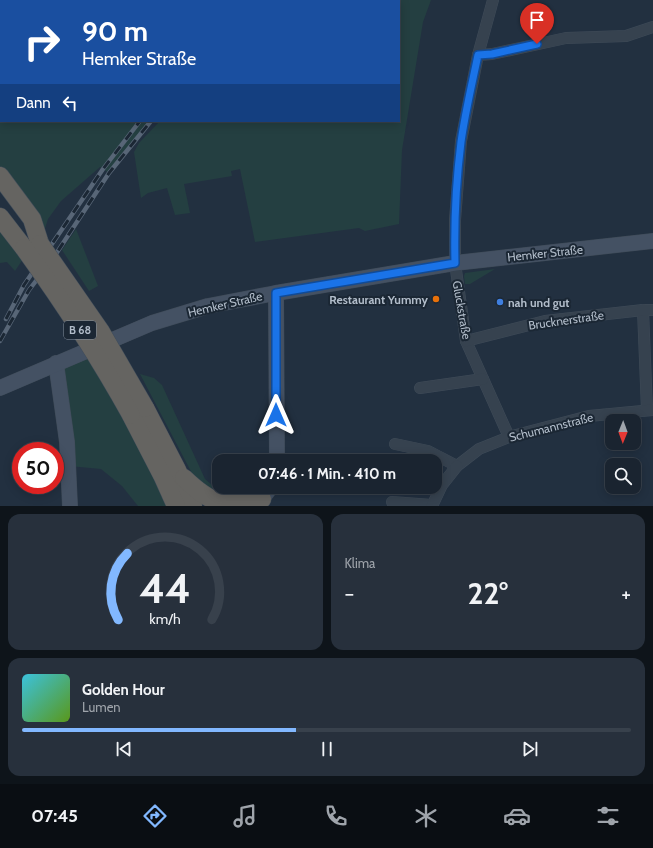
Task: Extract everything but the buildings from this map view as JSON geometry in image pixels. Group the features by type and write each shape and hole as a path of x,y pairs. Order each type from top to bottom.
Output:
{"highway":[{"path":"0,176 29,221 32,246"},
{"path":"0,191 29,221"},
{"name":"B 68","path":"0,217 32,246 100,332 138,412 174,504"},
{"name":"B 68","path":"138,412 176,470 193,506"},
{"name":"B 68","path":"176,470 199,493 209,500 222,504 234,504 265,499"}],"main road":[{"name":"Hemker Straße","path":"0,388 152,323 208,306 455,263 653,241"},
{"path":"276,293 277,454"},
{"path":"56,364 67,442 70,506"}],"street":[{"name":"Gluckstraße","path":"493,0 478,55 464,120 458,162 454,220 455,263 466,341 509,436"},
{"path":"478,55 492,54 566,38 626,36 653,27"},
{"name":"Brucknerstraße","path":"466,341 545,321 648,310 650,410"},
{"path":"420,388 483,378"},
{"name":"Schumannstraße","path":"392,502 432,505 442,485 457,466 479,449 509,436 589,416 650,410"},
{"path":"395,444 428,451 457,466"}],"green space":[{"path":"400,0 431,0 423,22 402,150 399,224 365,231 359,228 255,242 240,169 231,171 232,176 184,184 190,213 175,215 167,188 148,193 141,198 134,152 139,143 159,122 400,122"},
{"path":"0,122 150,122 109,173 100,167 61,201 48,219 40,244 0,177"},
{"path":"0,216 27,253 15,271 7,262 0,263"},
{"path":"76,229 98,286 89,291 62,250"},
{"path":"495,269 470,284 465,284 465,273"},
{"path":"92,348 174,506 138,506 122,486 101,469 69,466 56,363"},
{"path":"140,374 154,378 162,385 205,479 212,485 212,493 197,483"},
{"path":"214,494 251,494 250,495 222,499"}],"railway":[{"path":"6,319 24,285 103,169 139,122"},
{"path":"0,341 29,290 52,260 109,173 150,122"}],"place":[{"name":"Restaurant Yummy","path":"436,299"},
{"name":"nah und gut","path":"500,302"}],"route":[{"path":"276,415 276,293 455,263 454,220 458,162 464,120 478,55 492,54 537,44"}]}
